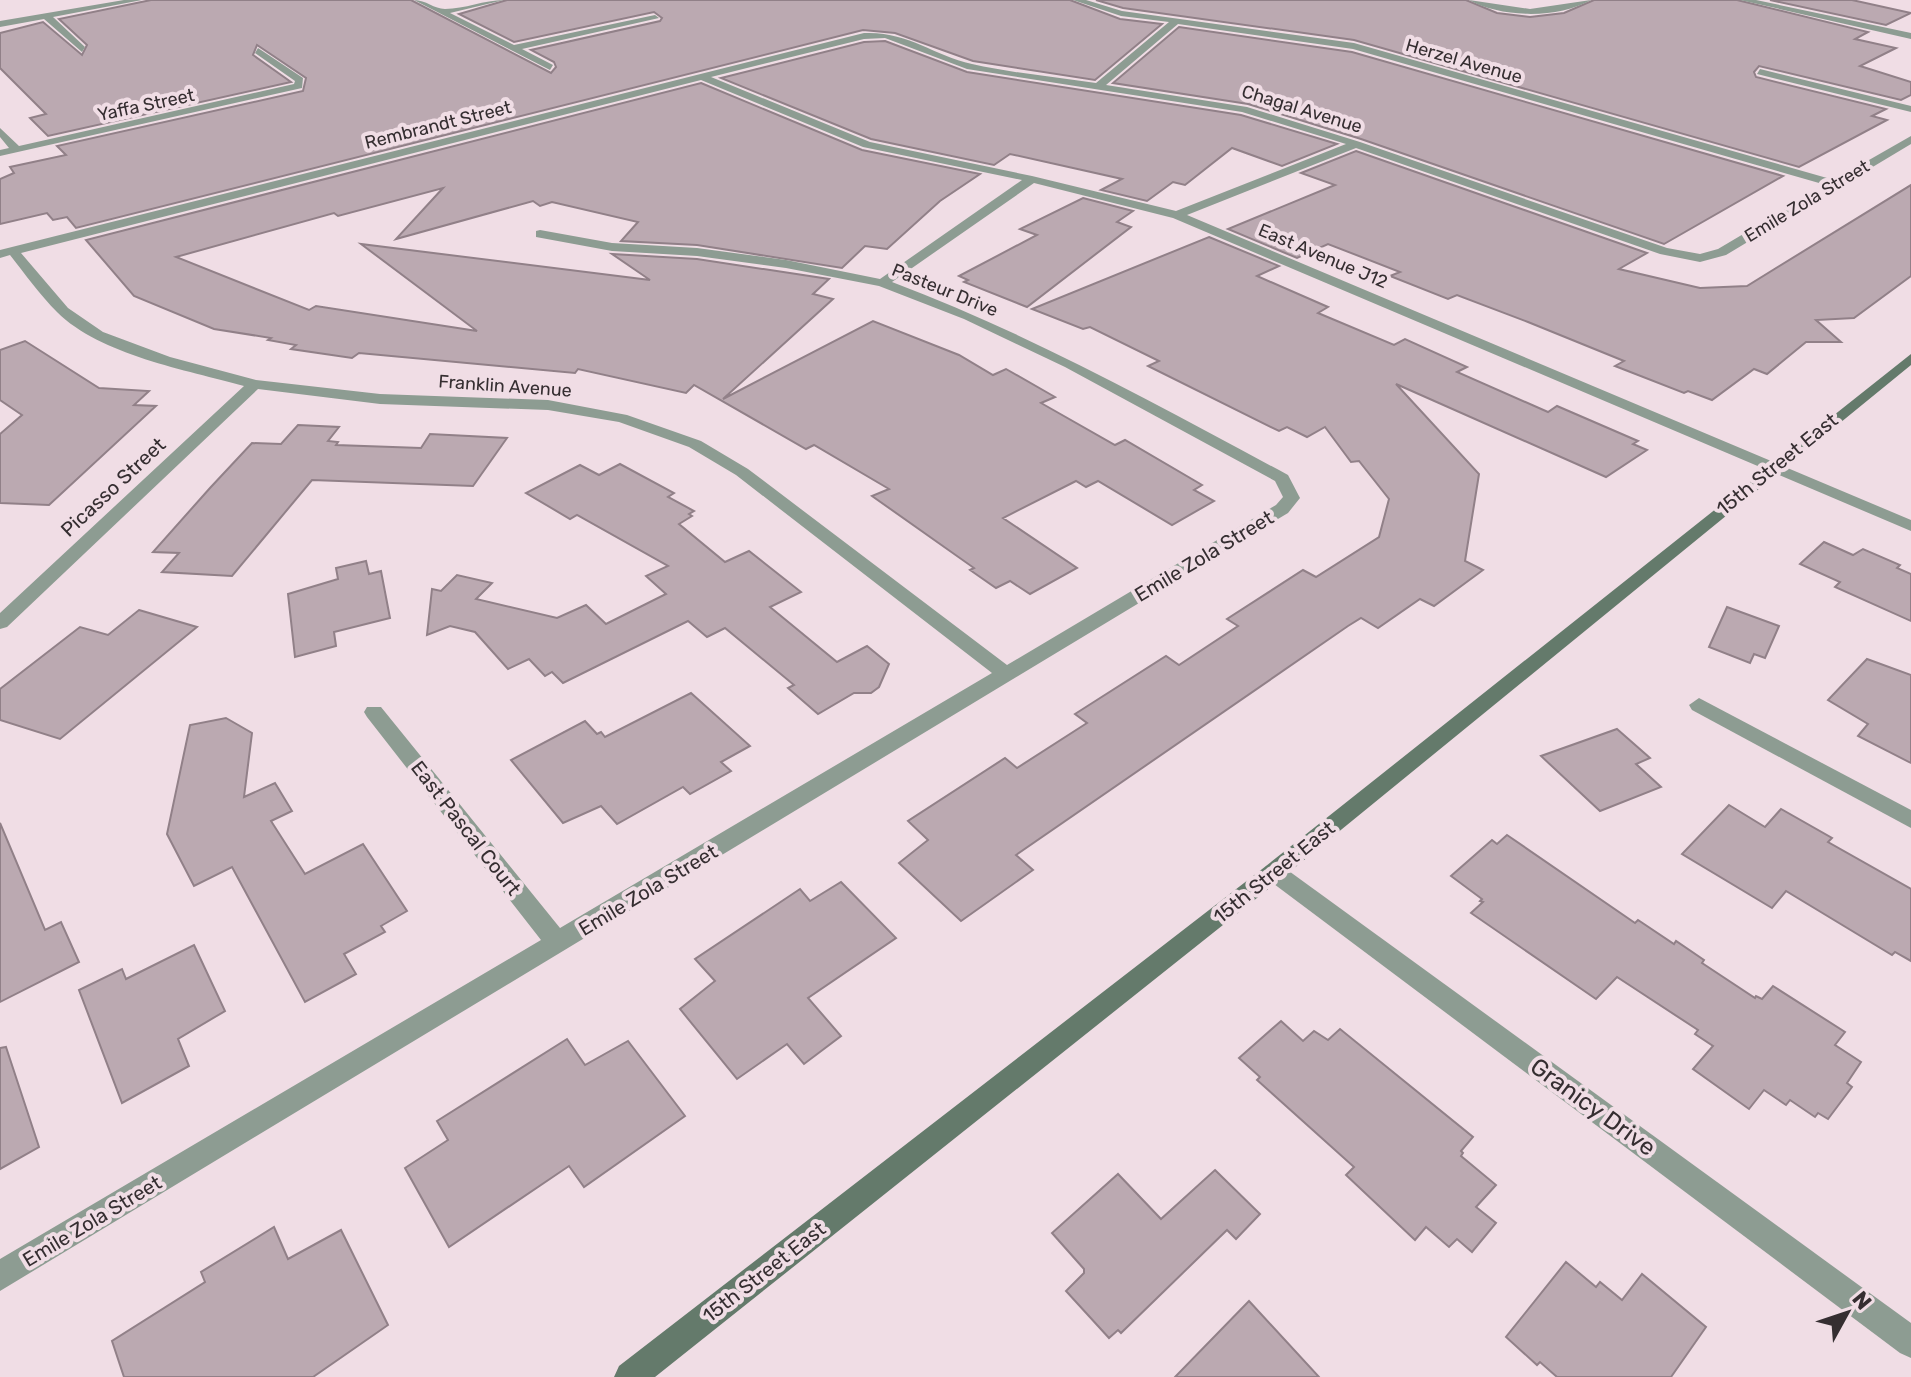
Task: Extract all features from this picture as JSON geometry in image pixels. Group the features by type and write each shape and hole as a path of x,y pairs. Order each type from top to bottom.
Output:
{"street":[{"path":"54,0 68,12"},
{"path":"0,24 138,0"},
{"path":"418,0 550,67"},
{"path":"441,12 500,0"},
{"name":"Herzel Avenue","path":"1077,0 1121,13 1354,46 1836,184"},
{"path":"1473,0 1520,12 1539,13 1587,0"},
{"path":"1744,0 1911,36"},
{"path":"46,16 82,49"},
{"path":"514,48 655,18"},
{"path":"1100,85 1176,21"},
{"name":"Chagal Avenue","path":"885,35 906,40 967,66 1215,102 1356,144 1664,251 1700,258"},
{"name":"Rembrandt Street","path":"6,252 864,36 885,35"},
{"name":"Yaffa Street","path":"0,153 299,86 300,80 258,51"},
{"path":"1760,72 1911,109"},
{"name":"East Avenue J12","path":"702,77 867,145 1032,179 1177,215 1911,526"},
{"path":"0,131 17,150"},
{"name":"Emile Zola Street","path":"1700,258 1722,252 1911,139"},
{"path":"1177,215 1356,144"},
{"path":"882,283 1032,179"},
{"name":"Pasteur Drive","path":"540,234 612,247 697,252 771,262 882,283 969,316 1070,364 1282,478 1292,498"},
{"name":"Franklin Avenue","path":"6,252 63,311 98,335 165,360 255,384 380,399 548,405 622,418 695,444 742,472 1006,674"},
{"name":"15th Street East","path":"630,1377 1274,872 1911,358"},
{"name":"Picasso Street","path":"0,623 255,384"},
{"name":"Emile Zola Street","path":"0,1276 1282,509 1292,498"},
{"path":"1699,705 1911,820"},
{"name":"East Pascal Court","path":"374,712 558,944"},
{"name":"Granicy Drive","path":"1274,872 1911,1342"}],"building":[{"path":"151,0 411,0 551,73 556,67 554,62 531,50 660,21 662,18 654,12 514,42 459,14 507,0 1070,0 1120,19 1162,24 1095,80 973,61 895,33 863,30 76,228 67,217 53,220 47,213 0,224 0,179 14,173 10,167 66,155 57,146 303,91 306,78 257,45 253,55 291,82 48,136 30,118 46,114 0,68 0,33 43,22 82,55 87,45 59,19"},
{"path":"1096,0 1466,0 1497,13 1530,17 1564,13 1594,0 1737,0 1868,32 1855,39 1896,48 1860,66 1911,82 1911,95 1901,100 1759,66 1754,72 1756,77 1886,109 1872,116 1887,120 1799,167 1354,40 1123,8"},
{"path":"1770,0 1852,0 1911,13 1886,25"},
{"path":"1179,27 1352,52 1783,176 1664,244 1361,139 1248,104 1113,83"},
{"path":"885,41 967,72 1241,115 1337,144 1282,166 1232,148 1185,185 1173,182 1147,201 1101,190 1122,179 1010,154 994,165 871,139 721,78 864,42"},
{"path":"701,83 862,150 980,174 940,201 887,249 865,246 842,268 697,245 621,241 638,222 552,202 540,206 533,201 396,239 443,188 338,216 334,213 176,257 309,310 316,306 477,331 361,244 650,280 612,254 697,259 829,279 813,294 833,299 723,399 873,321 959,355 993,375 1006,369 1055,397 1041,403 1115,445 1125,440 1202,485 1194,490 1214,501 1172,525 1098,481 1086,487 1076,481 1003,518 1077,568 1030,594 1010,581 996,588 970,570 974,568 872,496 889,489 814,445 806,449 694,385 686,393 578,369 575,373 359,353 352,358 291,349 296,345 214,329 134,296 86,240"},
{"path":"1356,151 1647,253 1619,269 1700,288 1747,286 1911,185 1911,276 1854,318 1816,320 1841,342 1806,342 1767,374 1754,369 1712,400 1688,391 1684,393 1615,366 1624,361 1528,322 1457,295 1448,299 1390,276 1400,272 1328,244 1297,258 1228,229 1335,185 1301,173"},
{"path":"1083,198 1133,211 1117,222 1131,227 1027,307 964,282 968,280 959,276 1037,235 1020,229"},
{"path":"1209,237 1279,266 1257,276 1328,307 1318,313 1394,345 1405,339 1467,367 1457,372 1548,412 1557,406 1638,441 1633,444 1647,450 1606,477 1396,384 1479,474 1465,561 1483,570 1434,606 1420,599 1378,628 1361,618 1348,626 1016,855 1033,870 961,921 899,863 928,840 908,821 1005,758 1017,768 1087,723 1075,714 1166,656 1179,665 1238,626 1227,619 1303,570 1316,577 1379,537 1389,499 1359,461 1351,462 1325,427 1307,437 1287,427 1279,431 1148,366 1159,361 1090,327 1083,329 1032,309"},
{"path":"25,341 99,388 149,391 134,405 156,406 49,505 0,503 0,434 22,415 0,400 0,350"},
{"path":"298,425 339,427 328,441 338,442 336,445 421,448 430,434 507,438 473,486 312,480 232,576 162,572 179,553 153,552 210,488 252,443 281,444"},
{"path":"620,464 674,493 668,497 694,511 689,514 692,516 679,524 725,562 749,551 801,592 770,607 837,662 867,646 889,664 879,687 871,693 854,693 818,714 788,688 794,685 725,628 707,637 688,621 563,683 552,672 545,676 529,659 508,669 475,632 450,626 427,635 432,589 441,591 457,575 492,583 476,599 557,618 586,605 606,624 666,594 646,576 668,566 577,515 570,519 526,493 580,465 599,475"},
{"path":"1824,542 1853,555 1863,549 1900,565 1897,568 1911,574 1911,621 1835,587 1840,582 1800,564"},
{"path":"366,561 369,574 381,571 390,618 334,632 336,646 295,657 288,594 338,579 336,568"},
{"path":"1727,607 1779,626 1765,658 1754,654 1750,663 1709,647"},
{"path":"139,610 197,627 60,739 0,720 0,689 80,627 108,635"},
{"path":"1867,659 1911,675 1911,763 1858,736 1868,724 1828,700"},
{"path":"691,693 750,746 721,762 731,771 690,794 683,787 617,824 601,806 563,823 511,760 585,721 597,734 601,732 605,737"},
{"path":"226,718 252,733 244,797 275,783 292,811 271,821 305,874 363,844 407,911 381,926 385,932 344,954 356,974 305,1002 232,867 194,886 167,834 190,725"},
{"path":"1617,729 1650,758 1636,764 1661,787 1600,811 1541,756"},
{"path":"1729,805 1765,827 1781,809 1832,838 1828,842 1911,889 1911,961 1895,952 1892,955 1786,891 1772,908 1682,854"},
{"path":"0,823 45,930 61,922 79,962 0,1002"},
{"path":"1507,835 1635,923 1638,920 1674,944 1676,941 1704,960 1702,963 1755,998 1762,999 1773,986 1845,1032 1835,1045 1861,1062 1847,1083 1852,1087 1828,1119 1818,1113 1815,1117 1790,1100 1786,1105 1764,1090 1749,1109 1693,1069 1713,1046 1695,1034 1698,1030 1617,977 1596,999 1471,913 1483,902 1480,901 1482,899 1451,876 1492,840 1497,844"},
{"path":"841,882 896,938 808,998 841,1036 804,1064 787,1044 737,1079 680,1009 715,981 695,959 800,889 810,901"},
{"path":"194,945 225,1011 178,1039 189,1066 122,1103 79,990 122,969 126,979"},
{"path":"1281,1021 1303,1041 1314,1031 1328,1040 1340,1029 1473,1137 1461,1151 1461,1156 1496,1185 1476,1207 1496,1223 1472,1252 1457,1239 1449,1247 1426,1227 1415,1240 1346,1175 1354,1167 1257,1080 1260,1077 1239,1058"},
{"path":"567,1039 585,1065 628,1041 685,1116 584,1187 569,1166 449,1247 405,1168 448,1140 437,1121"},
{"path":"6,1047 39,1147 0,1169 0,1048"},
{"path":"1215,1170 1260,1214 1236,1239 1227,1230 1121,1333 1118,1330 1109,1338 1066,1291 1084,1273 1084,1269 1052,1233 1118,1174 1161,1219"},
{"path":"274,1227 288,1259 341,1230 388,1325 313,1377 124,1377 112,1341 205,1282 201,1272"},
{"path":"1566,1262 1596,1287 1600,1282 1622,1300 1642,1274 1706,1327 1671,1377 1557,1377 1540,1362 1537,1365 1506,1337"},
{"path":"1249,1301 1319,1377 1175,1377"}]}
